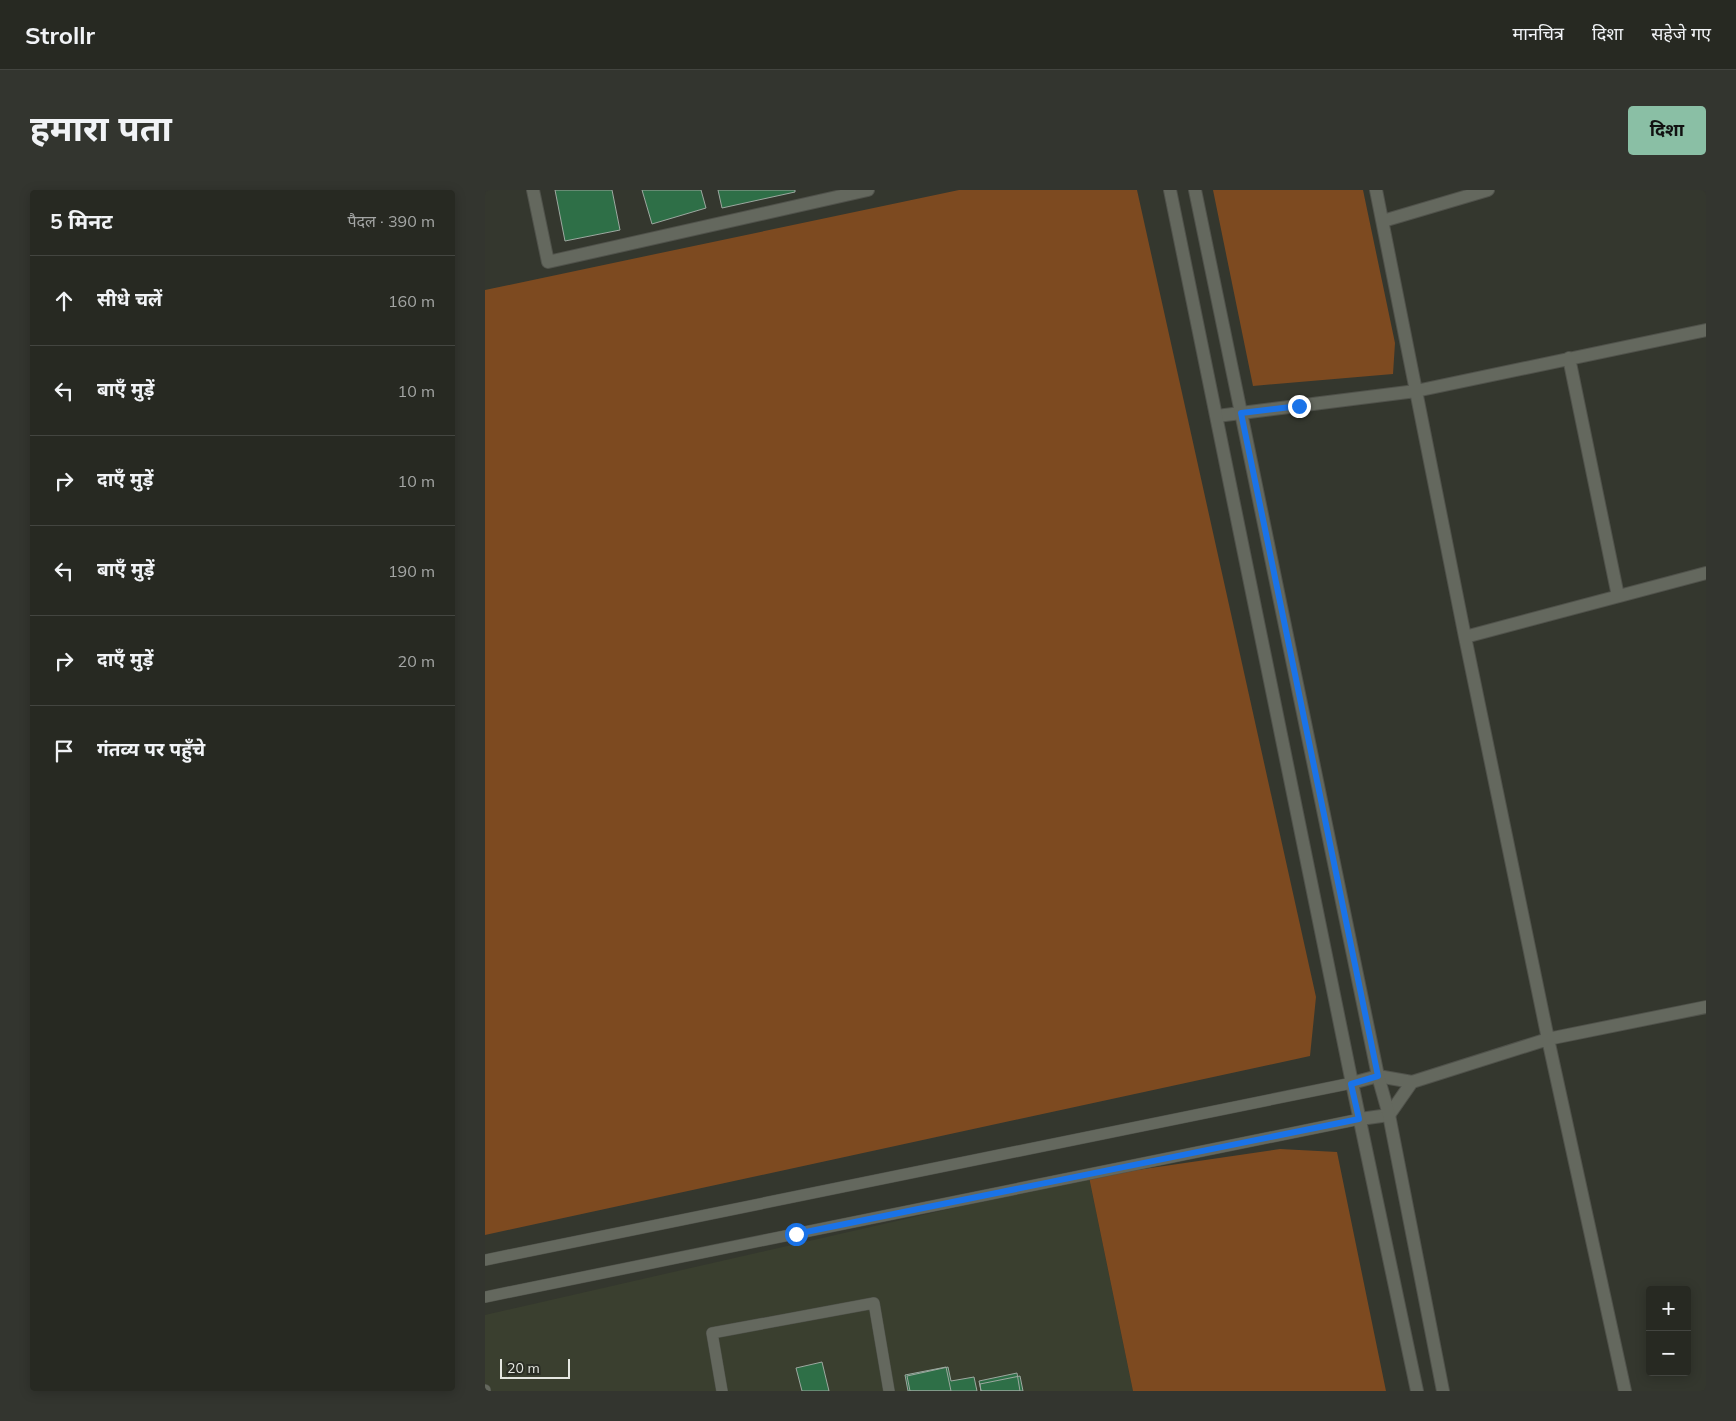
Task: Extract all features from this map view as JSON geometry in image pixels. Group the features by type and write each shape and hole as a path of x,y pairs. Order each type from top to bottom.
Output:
{"street":[{"path":"533,190 548,262 868,190"},
{"path":"1170,190 1351,1084 1417,1391"},
{"path":"1195,190 1378,1076 1389,1115 1443,1391"},
{"path":"1376,190 1465,637 1548,1039 1625,1391"},
{"path":"1383,221 1488,190"},
{"path":"1217,416 1416,392 1706,330"},
{"path":"1569,358 1618,596"},
{"path":"1465,637 1706,573"},
{"path":"1351,1084 1378,1076 1412,1082 1548,1039 1706,1007"},
{"path":"1359,1119 1389,1115 1412,1082"}],"lane":[{"path":"485,1260 1351,1084"},
{"path":"485,1297 1359,1119"},
{"path":"722,1391 712,1333 874,1303 889,1391"}],"shaded area":[{"path":"959,190 1137,190 1316,997 1310,1056 485,1235 485,290"},
{"path":"1213,190 1363,190 1395,343 1393,374 1253,386"},
{"path":"1280,1149 1337,1152 1386,1391 1133,1391 1089,1177"},
{"path":"1089,1177 1133,1391 485,1391 485,1315"}],"building":[{"path":"555,190 612,190 620,230 565,241"},
{"path":"642,190 701,190 706,208 652,224"},
{"path":"718,190 795,190 795,192 722,208"},
{"path":"822,1362 829,1391 802,1391 796,1368"},
{"path":"946,1367 951,1391 908,1391 905,1375"},
{"path":"948,1367 951,1381 974,1377 977,1391 910,1391 907,1376"},
{"path":"1017,1373 1020,1391 981,1391 979,1381"},
{"path":"1020,1376 1023,1391 981,1391 980,1384"}],"route":[{"path":"796,1234 1359,1119 1351,1084 1378,1076 1241,413 1299,406"}]}
